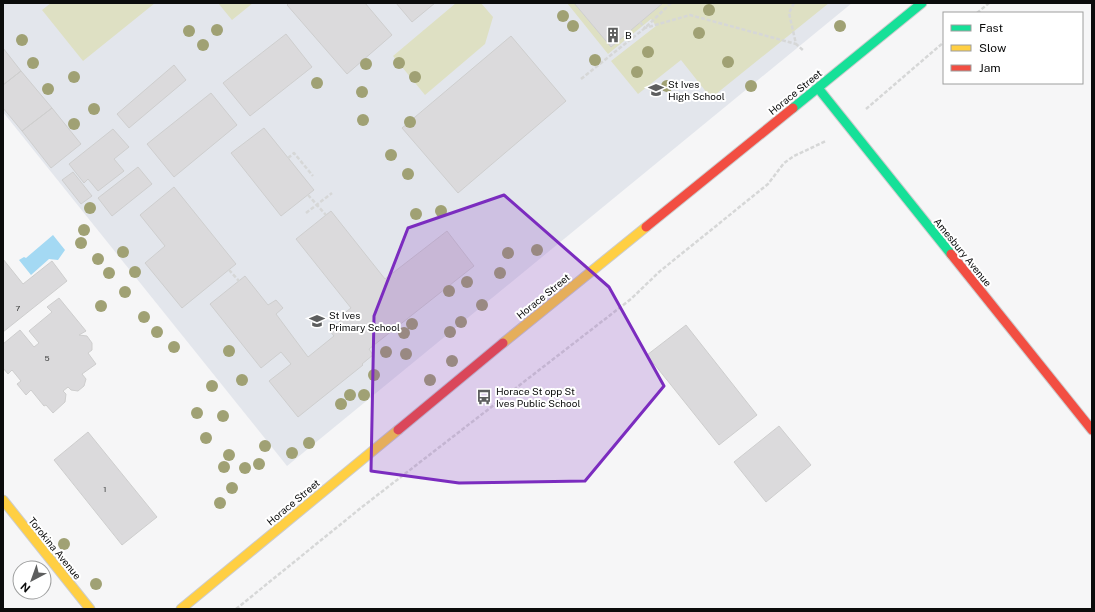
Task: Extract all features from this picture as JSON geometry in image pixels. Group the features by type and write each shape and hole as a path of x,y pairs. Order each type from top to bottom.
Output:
{"main road":[{"name":"Horace Street","path":"181,609 537,315 922,3"},
{"name":"Amesbury Avenue","path":"818,88 1092,430"},
{"name":"Torokina Avenue","path":"3,500 90,609"}],"path":[{"path":"581,80 645,28 670,3"},
{"path":"794,3 789,13 796,44"},
{"path":"978,12 989,3"},
{"path":"645,28 690,15 796,44 804,51"},
{"path":"640,22 645,28"},
{"path":"871,105 943,43"},
{"path":"236,609 362,507 631,299 659,272 768,184 784,163 794,156 825,142"},
{"path":"288,158 294,153 313,176"},
{"path":"306,213 332,193"},
{"path":"308,195 326,215"},
{"path":"229,270 240,281"}],"highlighted area":[{"path":"504,195 609,287 664,386 585,481 459,483 371,471 374,316 408,228"}],"shaded area":[{"name":"St Ives Primary School","path":"3,3 852,3 287,466 3,112"}],"green space":[{"path":"51,3 155,3 83,61 42,10"},
{"path":"218,3 253,3 232,20"},
{"path":"456,3 481,3 493,17 485,44 425,95 393,56"},
{"path":"567,3 574,3 611,47 663,3 829,3 711,98 681,60 638,94 611,61 656,26 651,19 608,54"}],"water":[{"path":"53,235 65,250 58,260 49,259 31,275 19,260 24,257 26,258"}],"building":[{"path":"289,3 365,3 392,35 347,74 287,5"},
{"path":"396,3 435,3 412,22"},
{"name":"B","path":"574,3 663,3 611,47"},
{"path":"286,34 312,67 250,116 223,83"},
{"path":"511,36 566,101 458,193 402,128"},
{"path":"3,48 21,71 3,85"},
{"path":"174,65 186,80 129,128 117,114"},
{"path":"21,71 52,108 22,131 3,108 3,85"},
{"path":"211,93 237,125 174,177 147,144"},
{"path":"52,108 81,144 51,168 22,131"},
{"path":"264,128 314,190 281,216 231,153"},
{"path":"113,129 129,147 114,159 124,171 98,191 88,179 84,183 69,164"},
{"path":"138,167 152,184 112,216 98,198"},
{"path":"73,172 92,196 81,204 62,180"},
{"path":"174,187 236,264 182,308 145,263 165,246 140,215"},
{"path":"331,211 385,279 447,231 474,266 369,349 373,355 362,364 363,365 298,417 269,381 291,364 281,352 261,368 210,304 245,276 268,305 276,300 283,308 276,314 308,357 334,336 329,330 344,318 342,315 351,308 296,239"},
{"path":"3,259 23,284 52,261 67,281 3,332"},
{"path":"59,298 86,331 79,335 87,336 92,343 92,350 88,353 96,364 82,374 86,379 84,386 78,391 71,390 68,387 63,391 66,394 65,402 53,413 46,405 44,406 31,390 26,395 17,384 21,381 12,370 8,374 3,368 3,344 20,330 34,347 39,343 29,331 52,312 47,307"},
{"path":"686,325 757,415 719,445 647,355"},
{"path":"779,426 811,465 766,502 734,462"},
{"path":"88,432 157,517 122,545 54,460"}],"traffic: fast":[{"path":"793,108 922,3"},
{"path":"818,88 951,254"}],"traffic: slow":[{"path":"503,343 646,227"},
{"path":"181,609 398,430"},
{"path":"3,500 90,609"}],"traffic: jam":[{"path":"646,227 793,108"},
{"path":"951,254 1092,430"},
{"path":"398,430 503,343"}],"place":[{"name":"B","path":"613,35"},
{"name":"St Ives High School","path":"656,90"},
{"name":"St Ives Primary School","path":"317,321"},
{"name":"Horace St opp St Ives Public School","path":"484,397"}]}
